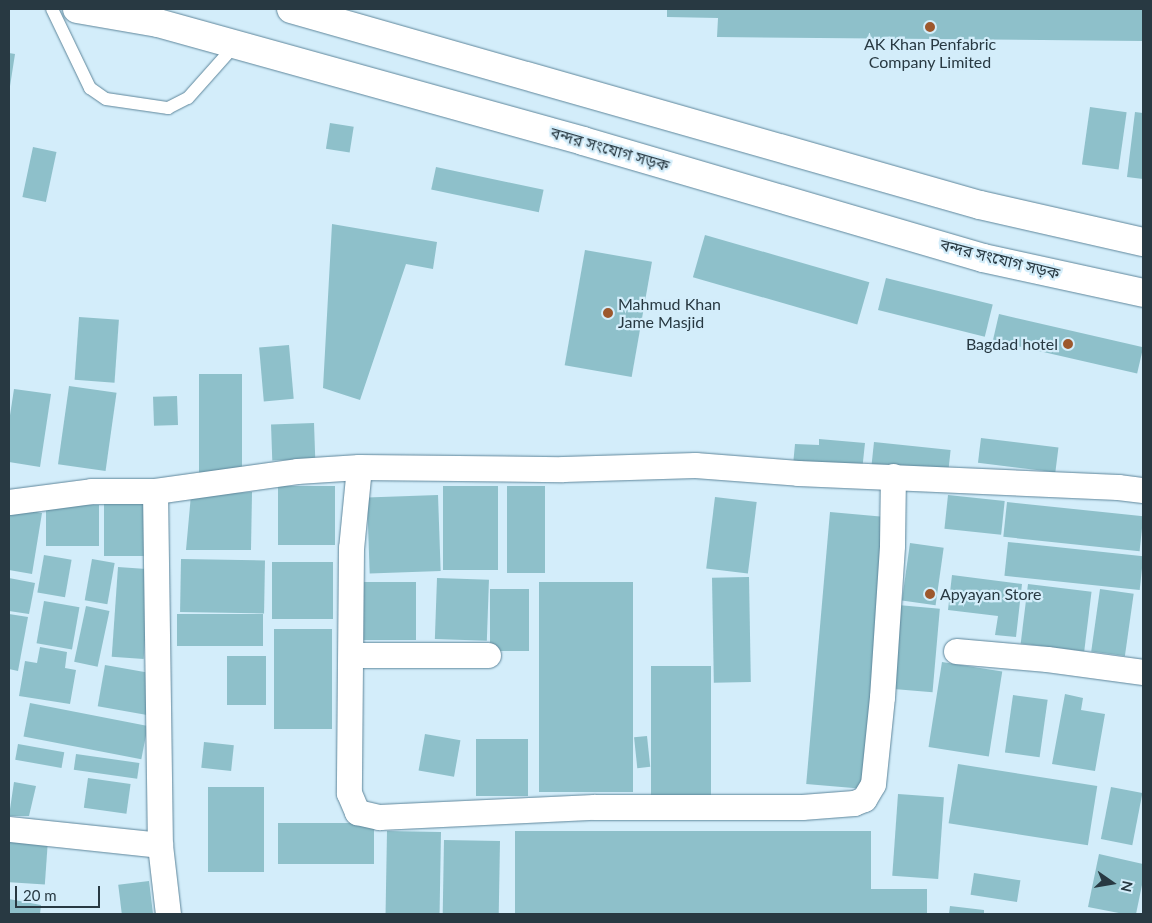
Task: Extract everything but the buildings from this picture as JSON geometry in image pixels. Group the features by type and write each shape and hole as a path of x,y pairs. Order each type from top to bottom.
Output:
{"highway":[{"name":"বন্দর সংযোগ সড়ক","path":"77,9 158,22 583,141 983,258 1143,293"},
{"path":"291,9 980,205 1143,242"}],"street":[{"path":"9,502 90,491 156,491 298,471 359,467 563,469 695,465 798,473 1118,487 1143,490"},
{"path":"359,467 351,548 349,793 357,812 379,817 594,807 802,807 854,802 864,799 873,784 882,697 888,612 893,476"},
{"path":"156,491 160,845 168,914"},
{"path":"956,651 1047,658 1143,672"},
{"path":"351,655 488,654"},
{"path":"9,829 160,845"}],"lane":[{"path":"52,9 90,88 106,99 168,108 188,98 236,44"}],"place":[{"name":"AK Khan Penfabric Company Limited","path":"930,27"},
{"name":"Mahmud Khan Jame Masjid","path":"608,313"},
{"name":"Bagdad hotel","path":"1068,344"},
{"name":"Apyayan Store","path":"930,594"}]}
